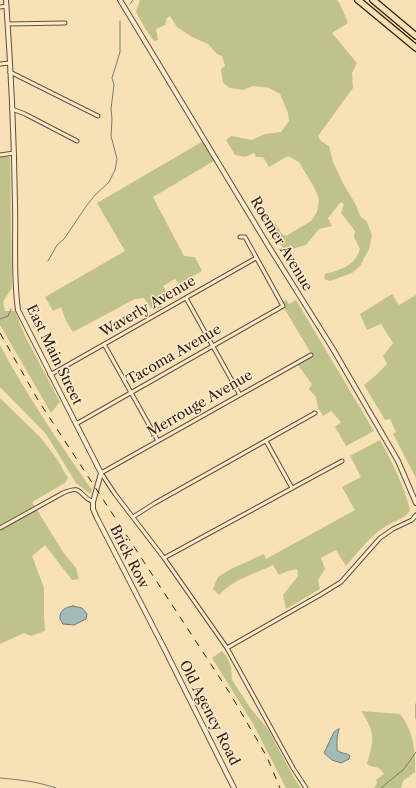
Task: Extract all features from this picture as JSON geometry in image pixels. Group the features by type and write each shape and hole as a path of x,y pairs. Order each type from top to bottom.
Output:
{"highway":[{"path":"358,0 416,48"},
{"path":"373,0 416,36"}],"street":[{"name":"East Main Street","path":"6,0 14,153 16,294 18,310 101,474 164,558 227,648 306,788"},
{"name":"Roemer Avenue","path":"120,0 266,242 333,349 398,461 416,503"},
{"path":"0,7 7,6"},
{"path":"8,24 65,23"},
{"path":"0,64 10,63"},
{"path":"10,72 98,116"},
{"path":"12,109 25,114 77,141"},
{"path":"0,154 14,153"},
{"path":"240,237 245,237 256,258"},
{"name":"Waverly Avenue","path":"50,375 256,258"},
{"name":"Tacoma Avenue","path":"76,424 283,306 256,258"},
{"path":"186,298 240,395"},
{"path":"104,344 158,441"},
{"name":"Merrouge Avenue","path":"101,474 311,355"},
{"path":"133,517 155,503 315,413"},
{"path":"266,441 292,488"},
{"path":"164,558 342,461"},
{"path":"0,528 73,489 78,489 87,499 93,502 101,474"},
{"name":"Brick Row","path":"93,502 93,509 97,518 164,648"},
{"path":"227,648 341,582 380,538 393,529 412,520 416,515"},
{"name":"Old Agency Road","path":"164,648 234,788"}],"green space":[{"path":"140,0 337,0 348,23 332,33 357,63 352,73 353,88 318,136 321,141 329,146 333,162 344,185 356,205 360,216 367,222 372,235 369,249 360,266 352,273 330,281 324,279 325,274 341,269 355,260 360,249 354,237 355,231 341,213 344,204 341,202 328,218 332,226 319,229 306,245 285,251 270,228 275,223 282,234 286,236 311,221 317,212 319,199 315,189 299,162 288,156 269,167 263,157 256,157 254,153 245,157 235,155 226,140 231,136 252,140 265,134 281,132 289,121 288,113 280,94 269,88 253,86 243,90 230,88 223,83 221,69 225,66 222,56 217,54 208,44 192,37 177,27 170,16 167,18 165,25 156,29 158,40 154,41 136,12"},
{"path":"205,140 217,159 153,197 184,256 195,257 202,271 179,284 175,279 163,286 167,293 161,300 162,307 153,311 144,298 135,299 73,332 66,321 61,307 53,311 45,297 125,251 97,203"},
{"path":"0,157 10,157 12,288 3,302 5,311 15,311 25,336 60,402 51,413 0,325"},
{"path":"392,294 399,305 416,295 416,478 393,434 396,432 390,419 385,420 364,385 387,364 383,356 393,343 381,324 367,330 360,314"},
{"path":"286,300 289,304 296,300 374,431 346,446 335,427 341,422 331,411 323,416 318,408 316,397 309,389 312,384 297,364 312,355 281,303"},
{"path":"0,345 44,419 92,490 90,494 76,483 46,434 0,387"},
{"path":"0,398 41,438 57,459 68,478 65,483 32,502 63,552 76,568 79,579 72,580 45,545 32,556 44,588 45,631 31,636 24,633 0,644"},
{"path":"380,440 401,483 410,510 406,515 377,532 346,566 336,550 321,558 325,569 318,580 320,589 286,609 283,595 298,576 297,569 279,575 273,565 244,577 225,589 219,595 213,589 218,577 231,569 264,554 266,559 355,510 342,487 361,477 350,456"},
{"path":"222,651 227,657 231,667 232,680 251,709 268,729 294,778 301,788 286,788 253,724 212,658"},
{"path":"361,711 400,714 408,727 413,742 415,772 403,781 401,788 374,788 377,783 376,780 384,774 380,769 367,764 372,737 369,725"}],"water":[{"path":"73,606 82,608 87,614 86,619 74,625 63,624 60,619 60,614 65,608"},
{"path":"339,729 337,750 350,756 349,759 341,763 332,760 324,753 334,732"}],"waterway":[{"path":"130,4 133,0"},
{"path":"48,261 57,245 64,239 87,205 109,182 115,170 117,159 111,136 111,109 114,85 112,78 120,52 120,21"},
{"path":"0,319 8,316 11,309"},
{"path":"416,704 416,719"},
{"path":"381,788 404,769 416,752"},
{"path":"0,778 35,782 56,788"}],"railway":[{"path":"0,333 38,400 231,695 267,757 280,788"}]}
